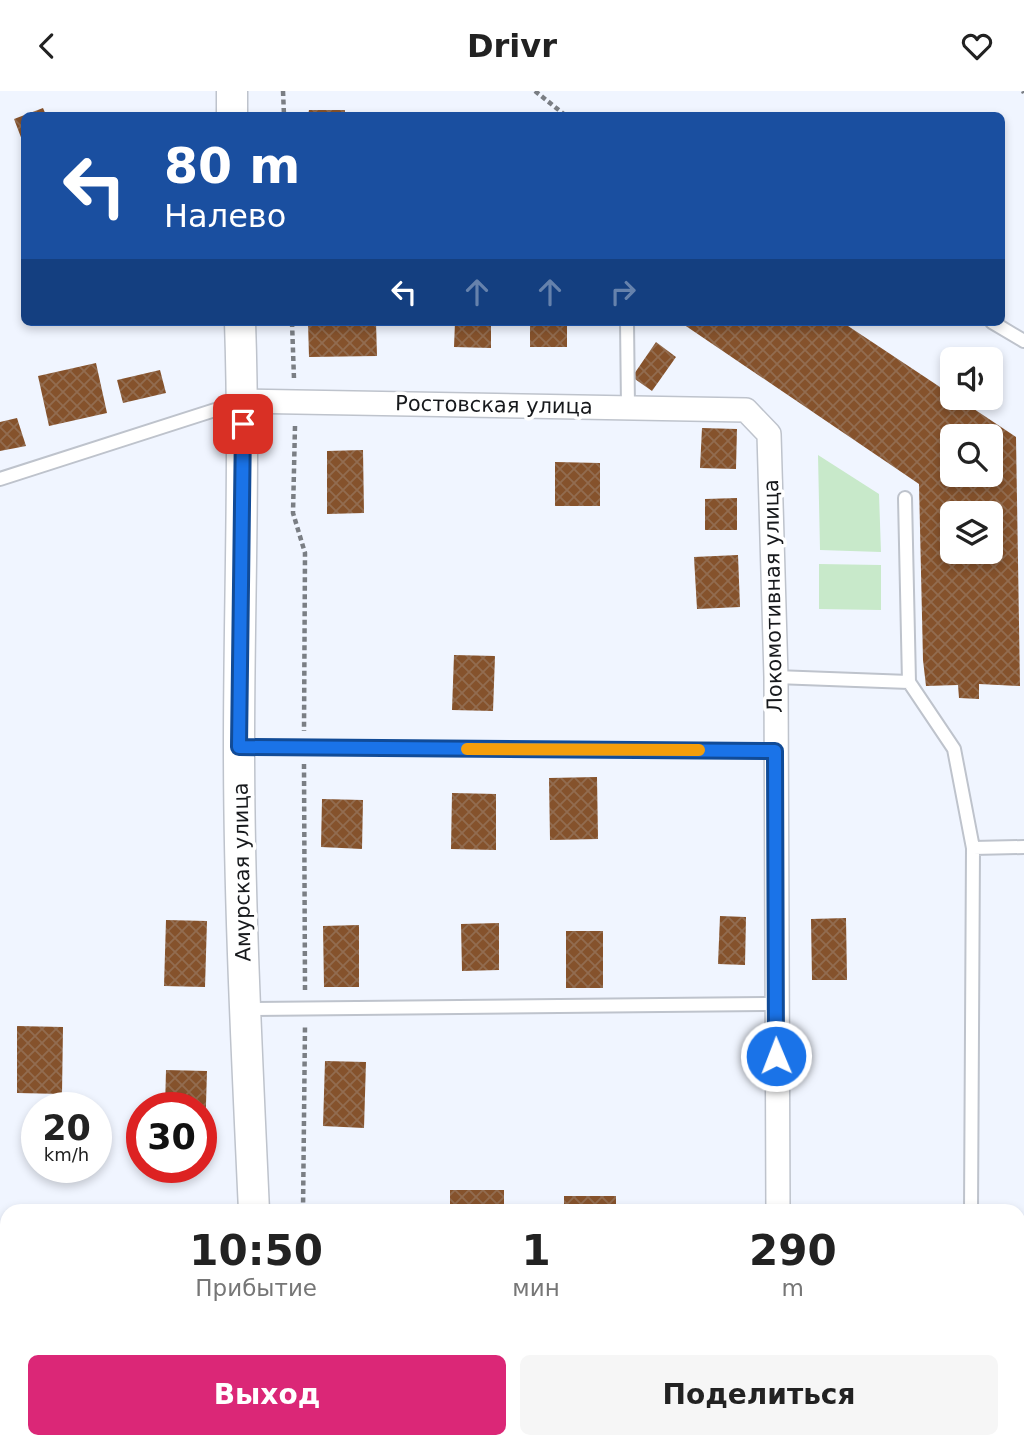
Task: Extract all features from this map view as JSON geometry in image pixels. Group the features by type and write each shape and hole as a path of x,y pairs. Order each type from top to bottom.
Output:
{"street":[{"path":"232,91 232,112"},
{"name":"Амурская улица","path":"240,326 243,401 239,747 245,1009 254,1204"},
{"name":"Ростовская улица","path":"243,401 746,410"},
{"name":"Локомотивная улица","path":"746,410 769,434 776,677 775,1004 778,1204"}],"lane":[{"path":"627,326 628,407"},
{"path":"999,326 1024,341"},
{"path":"0,479 243,401"},
{"path":"905,498 909,682 954,749 973,848 971,1204"},
{"path":"776,677 909,682"},
{"path":"239,747 775,751"},
{"path":"973,848 1024,847"},
{"path":"245,1009 775,1004"}],"path":[{"path":"283,91 284,112"},
{"path":"535,91 561,112"}],"green space":[{"path":"818,455 879,494 881,552 820,550"},
{"path":"819,564 881,565 881,610 819,609"}],"building":[{"path":"309,110 345,110 345,112"},
{"path":"21,116 21,137 14,119"},
{"path":"308,326 376,326 377,356 309,357"},
{"path":"455,326 491,326 491,348 454,347"},
{"path":"530,326 567,326 567,347 530,347"},
{"path":"686,326 848,326 940,387 940,410 976,410 996,424 940,424 940,487 1003,487 1003,428 1016,437 1020,686 979,684 979,699 959,698 958,685 926,686 919,484"},
{"path":"656,342 676,357 652,391 632,377"},
{"path":"96,363 107,413 49,426 38,376"},
{"path":"160,370 166,393 123,403 117,380"},
{"path":"17,418 26,446 0,451 0,422"},
{"path":"702,428 737,429 736,469 700,468"},
{"path":"363,450 364,513 327,514 327,451"},
{"path":"555,462 600,463 600,506 555,506"},
{"path":"737,498 737,530 705,530 705,499"},
{"path":"738,555 740,607 697,609 694,557"},
{"path":"454,655 495,656 493,711 452,710"},
{"path":"597,777 598,839 550,840 549,778"},
{"path":"452,793 496,794 496,850 451,849"},
{"path":"322,799 363,800 362,849 321,847"},
{"path":"720,916 746,917 745,965 718,964"},
{"path":"846,918 847,980 812,980 811,919"},
{"path":"166,920 207,921 205,987 164,986"},
{"path":"499,923 499,970 462,971 461,924"},
{"path":"359,925 359,987 324,987 323,926"},
{"path":"566,931 603,931 603,988 566,988"},
{"path":"17,1026 63,1027 62,1092 17,1093"},
{"path":"325,1061 366,1062 364,1128 323,1126"},
{"path":"166,1070 207,1071 206,1092 165,1092"},
{"path":"450,1190 504,1190 504,1204 450,1204"},
{"path":"564,1196 616,1196 616,1204 564,1204"}],"slow traffic":[{"path":"467,749 699,750"}],"route":[{"path":"243,424 239,747 775,751 776,1056"}]}
